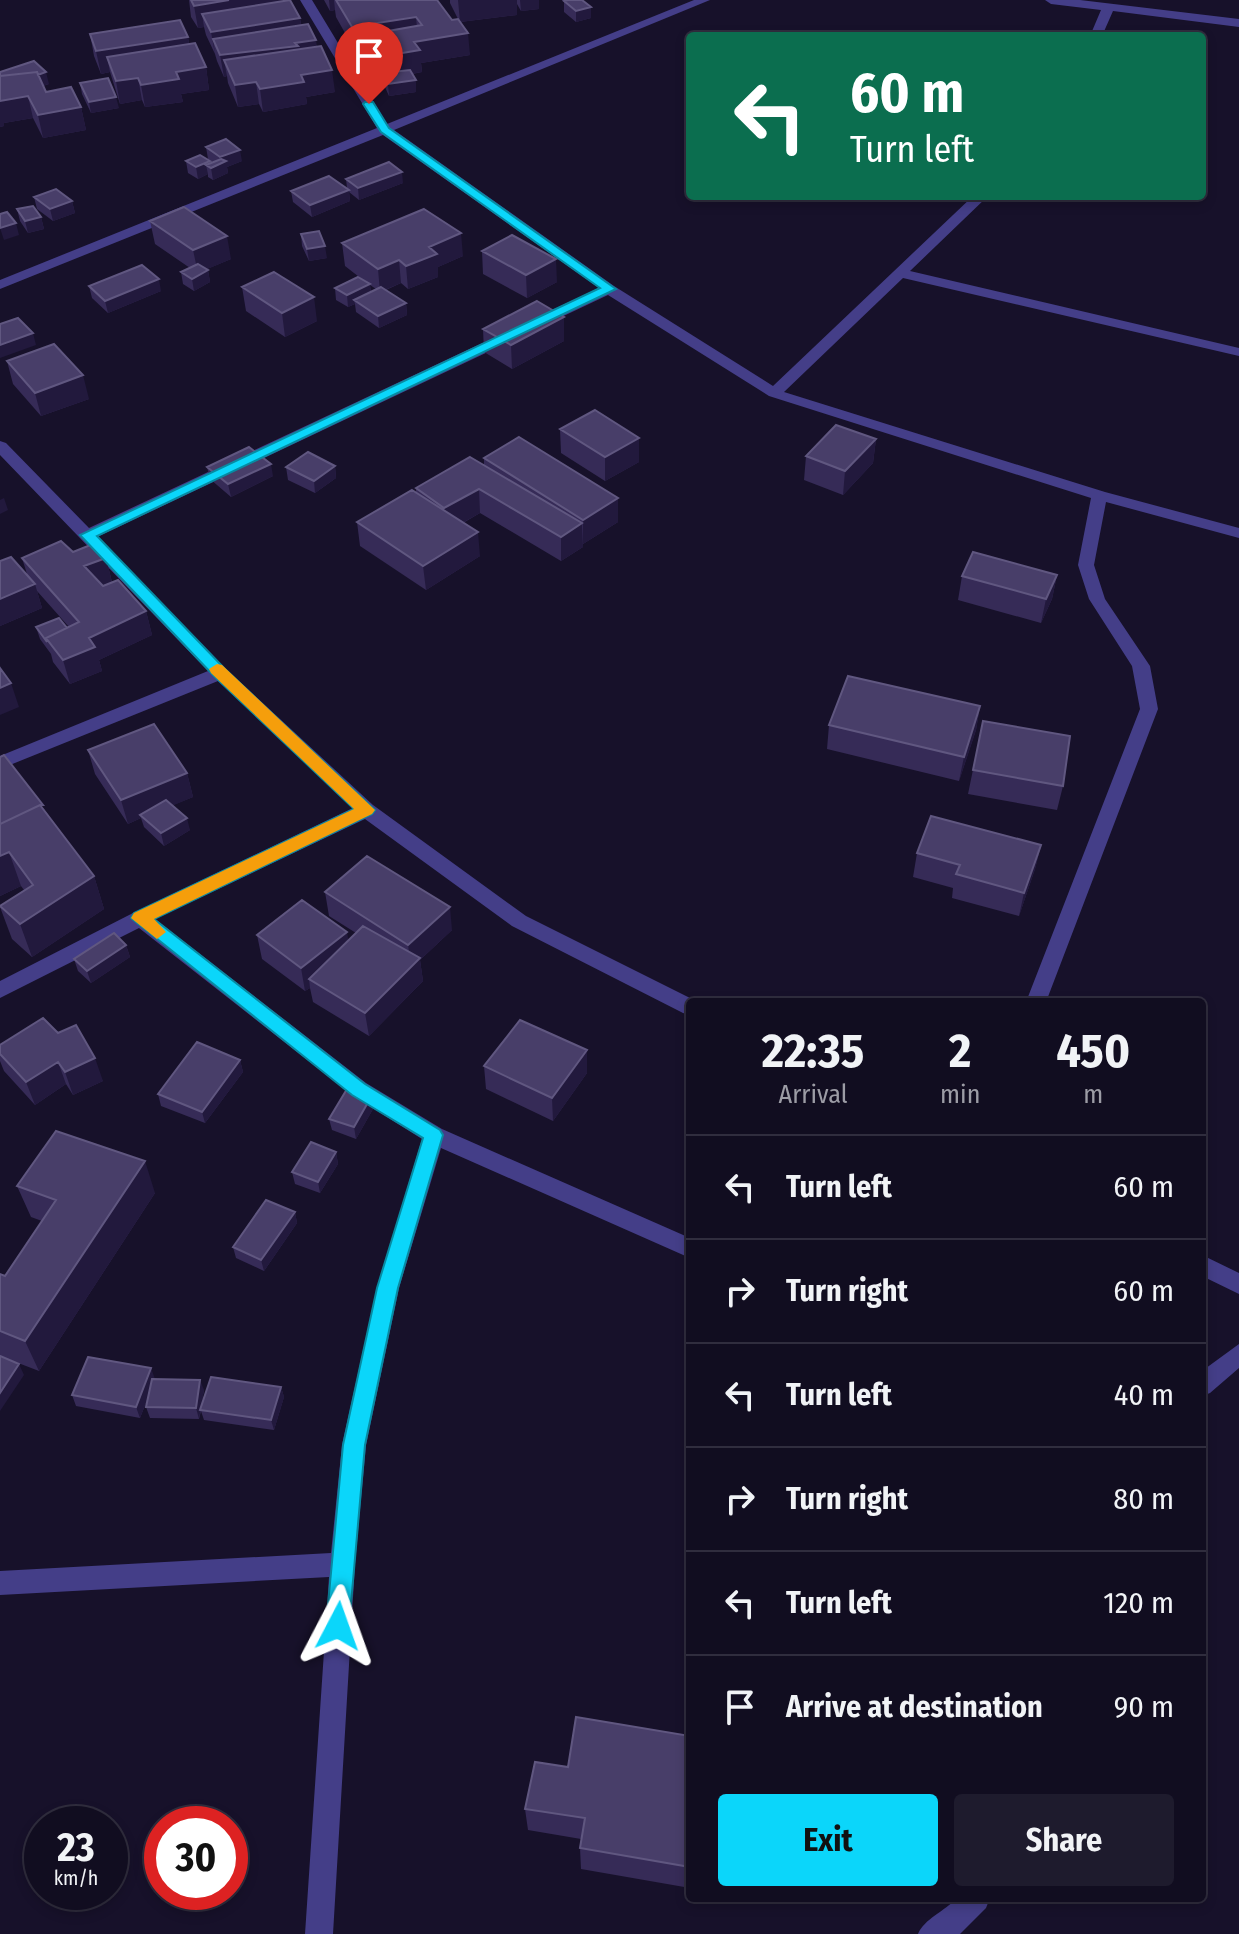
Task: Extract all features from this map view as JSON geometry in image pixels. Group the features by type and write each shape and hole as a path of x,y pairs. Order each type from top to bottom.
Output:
{"street":[{"path":"306,0 385,130 609,289 774,393 1099,495 1239,533"},
{"path":"0,285 704,0"},
{"path":"1051,0 1108,8 1145,6 1239,23"},
{"path":"1098,32 1108,8"},
{"path":"774,393 977,200"},
{"path":"901,273 1239,352"},
{"path":"87,535 609,289"},
{"path":"0,446 220,673 366,810 519,921 686,1005"},
{"path":"1038,998 1149,709 1141,666 1097,599 1086,565 1099,495"},
{"path":"0,763 220,673"},
{"path":"0,990 140,918 366,810"},
{"path":"140,918 359,1089 434,1135 686,1246"},
{"path":"319,1934 342,1564 354,1445 388,1288 434,1135"},
{"path":"1206,1267 1239,1284"},
{"path":"1206,1382 1239,1354"},
{"path":"0,1583 342,1564"},
{"path":"932,1934 954,1922 972,1902"},
{"path":"301,1934 327,1934"}],"building":[{"path":"191,0 229,0 194,6"},
{"path":"290,0 300,18 211,32 202,14"},
{"path":"336,0 437,0 452,20 458,19 468,33 414,42 420,50 385,56 371,34 422,25 416,17 352,27"},
{"path":"582,0 591,7 576,11 564,1"},
{"path":"180,20 188,37 96,51 90,34"},
{"path":"308,24 316,40 295,43 298,46 220,55 213,39"},
{"path":"195,43 206,67 176,72 179,79 141,85 138,78 116,81 107,57"},
{"path":"321,46 332,70 301,75 304,82 260,89 256,82 235,85 224,60"},
{"path":"34,61 46,72 0,76 0,72"},
{"path":"410,70 416,80 388,84 382,73"},
{"path":"37,72 46,92 71,87 81,107 38,115 28,96 0,101 0,76"},
{"path":"108,78 116,97 89,102 80,83"},
{"path":"226,139 240,150 220,157 206,147"},
{"path":"200,155 210,161 196,167 186,161"},
{"path":"221,159 226,161 211,168 206,165"},
{"path":"389,162 402,172 358,188 346,179"},
{"path":"329,176 349,190 310,205 291,191"},
{"path":"56,189 72,201 50,209 34,197"},
{"path":"33,206 41,217 25,221 17,209"},
{"path":"184,207 227,236 193,250 150,221"},
{"path":"424,209 461,233 429,247 437,254 406,266 399,260 378,269 342,243"},
{"path":"7,212 16,223 0,228 0,214"},
{"path":"319,231 325,246 307,249 301,234"},
{"path":"512,235 556,259 526,275 482,251"},
{"path":"198,264 208,270 192,279 181,272"},
{"path":"142,265 159,279 105,301 89,286"},
{"path":"274,272 314,297 282,313 242,287"},
{"path":"358,277 370,284 347,295 335,288"},
{"path":"381,287 406,303 378,316 354,300"},
{"path":"537,301 564,317 511,345 483,329"},
{"path":"18,318 33,333 0,345 0,324"},
{"path":"54,344 83,375 35,393 7,361"},
{"path":"595,410 639,438 605,457 560,429"},
{"path":"836,425 876,439 845,471 806,456"},
{"path":"519,437 618,498 583,520 484,458"},
{"path":"249,447 271,464 228,484 207,467"},
{"path":"308,452 335,466 314,481 286,467"},
{"path":"470,457 582,523 561,537 479,489 444,508 416,488"},
{"path":"412,490 478,532 423,566 357,522"},
{"path":"61,541 73,552 93,544 106,558 84,566 103,586 118,580 146,611 89,638 95,647 63,660 46,638 79,622 22,558"},
{"path":"973,552 1057,575 1046,599 962,576"},
{"path":"11,557 35,584 0,599 0,561"},
{"path":"59,618 67,628 46,638 47,642 36,627"},
{"path":"0,668 11,683 0,688"},
{"path":"848,676 980,706 964,757 829,725"},
{"path":"983,721 1070,736 1063,786 973,770"},
{"path":"154,724 187,773 121,800 88,750"},
{"path":"4,755 43,805 0,824 0,757"},
{"path":"166,800 187,818 161,833 140,815"},
{"path":"40,805 94,876 20,924 0,906 33,885 9,852 0,856 0,824"},
{"path":"931,816 1041,845 1024,893 956,874 960,865 917,853"},
{"path":"367,856 450,907 408,945 325,892"},
{"path":"302,900 347,932 301,968 257,935"},
{"path":"363,926 420,958 365,1013 309,979"},
{"path":"114,933 126,945 87,971 74,959"},
{"path":"43,1018 58,1033 76,1025 95,1058 65,1072 58,1062 26,1082 0,1054 0,1045"},
{"path":"520,1020 587,1050 552,1098 484,1066"},
{"path":"197,1042 240,1060 202,1112 158,1094"},
{"path":"347,1089 371,1097 354,1127 329,1119"},
{"path":"56,1131 145,1161 25,1341 0,1331 0,1274 5,1276 56,1200 17,1186"},
{"path":"311,1142 336,1152 318,1182 292,1172"},
{"path":"266,1200 295,1212 261,1260 233,1247"},
{"path":"0,1356 19,1364 0,1393"},
{"path":"88,1357 151,1368 136,1407 72,1395"},
{"path":"211,1377 281,1387 271,1420 200,1410"},
{"path":"152,1379 200,1380 196,1408 146,1407"},
{"path":"576,1717 686,1735 686,1866 580,1848 585,1818 525,1809 535,1762 568,1767"}],"slow traffic":[{"path":"157,932 140,918 366,810 217,669"}],"route":[{"path":"338,1626 354,1445 388,1288 434,1135 359,1089 140,918 366,810 220,673 87,535 609,289 385,130 369,104"}]}
